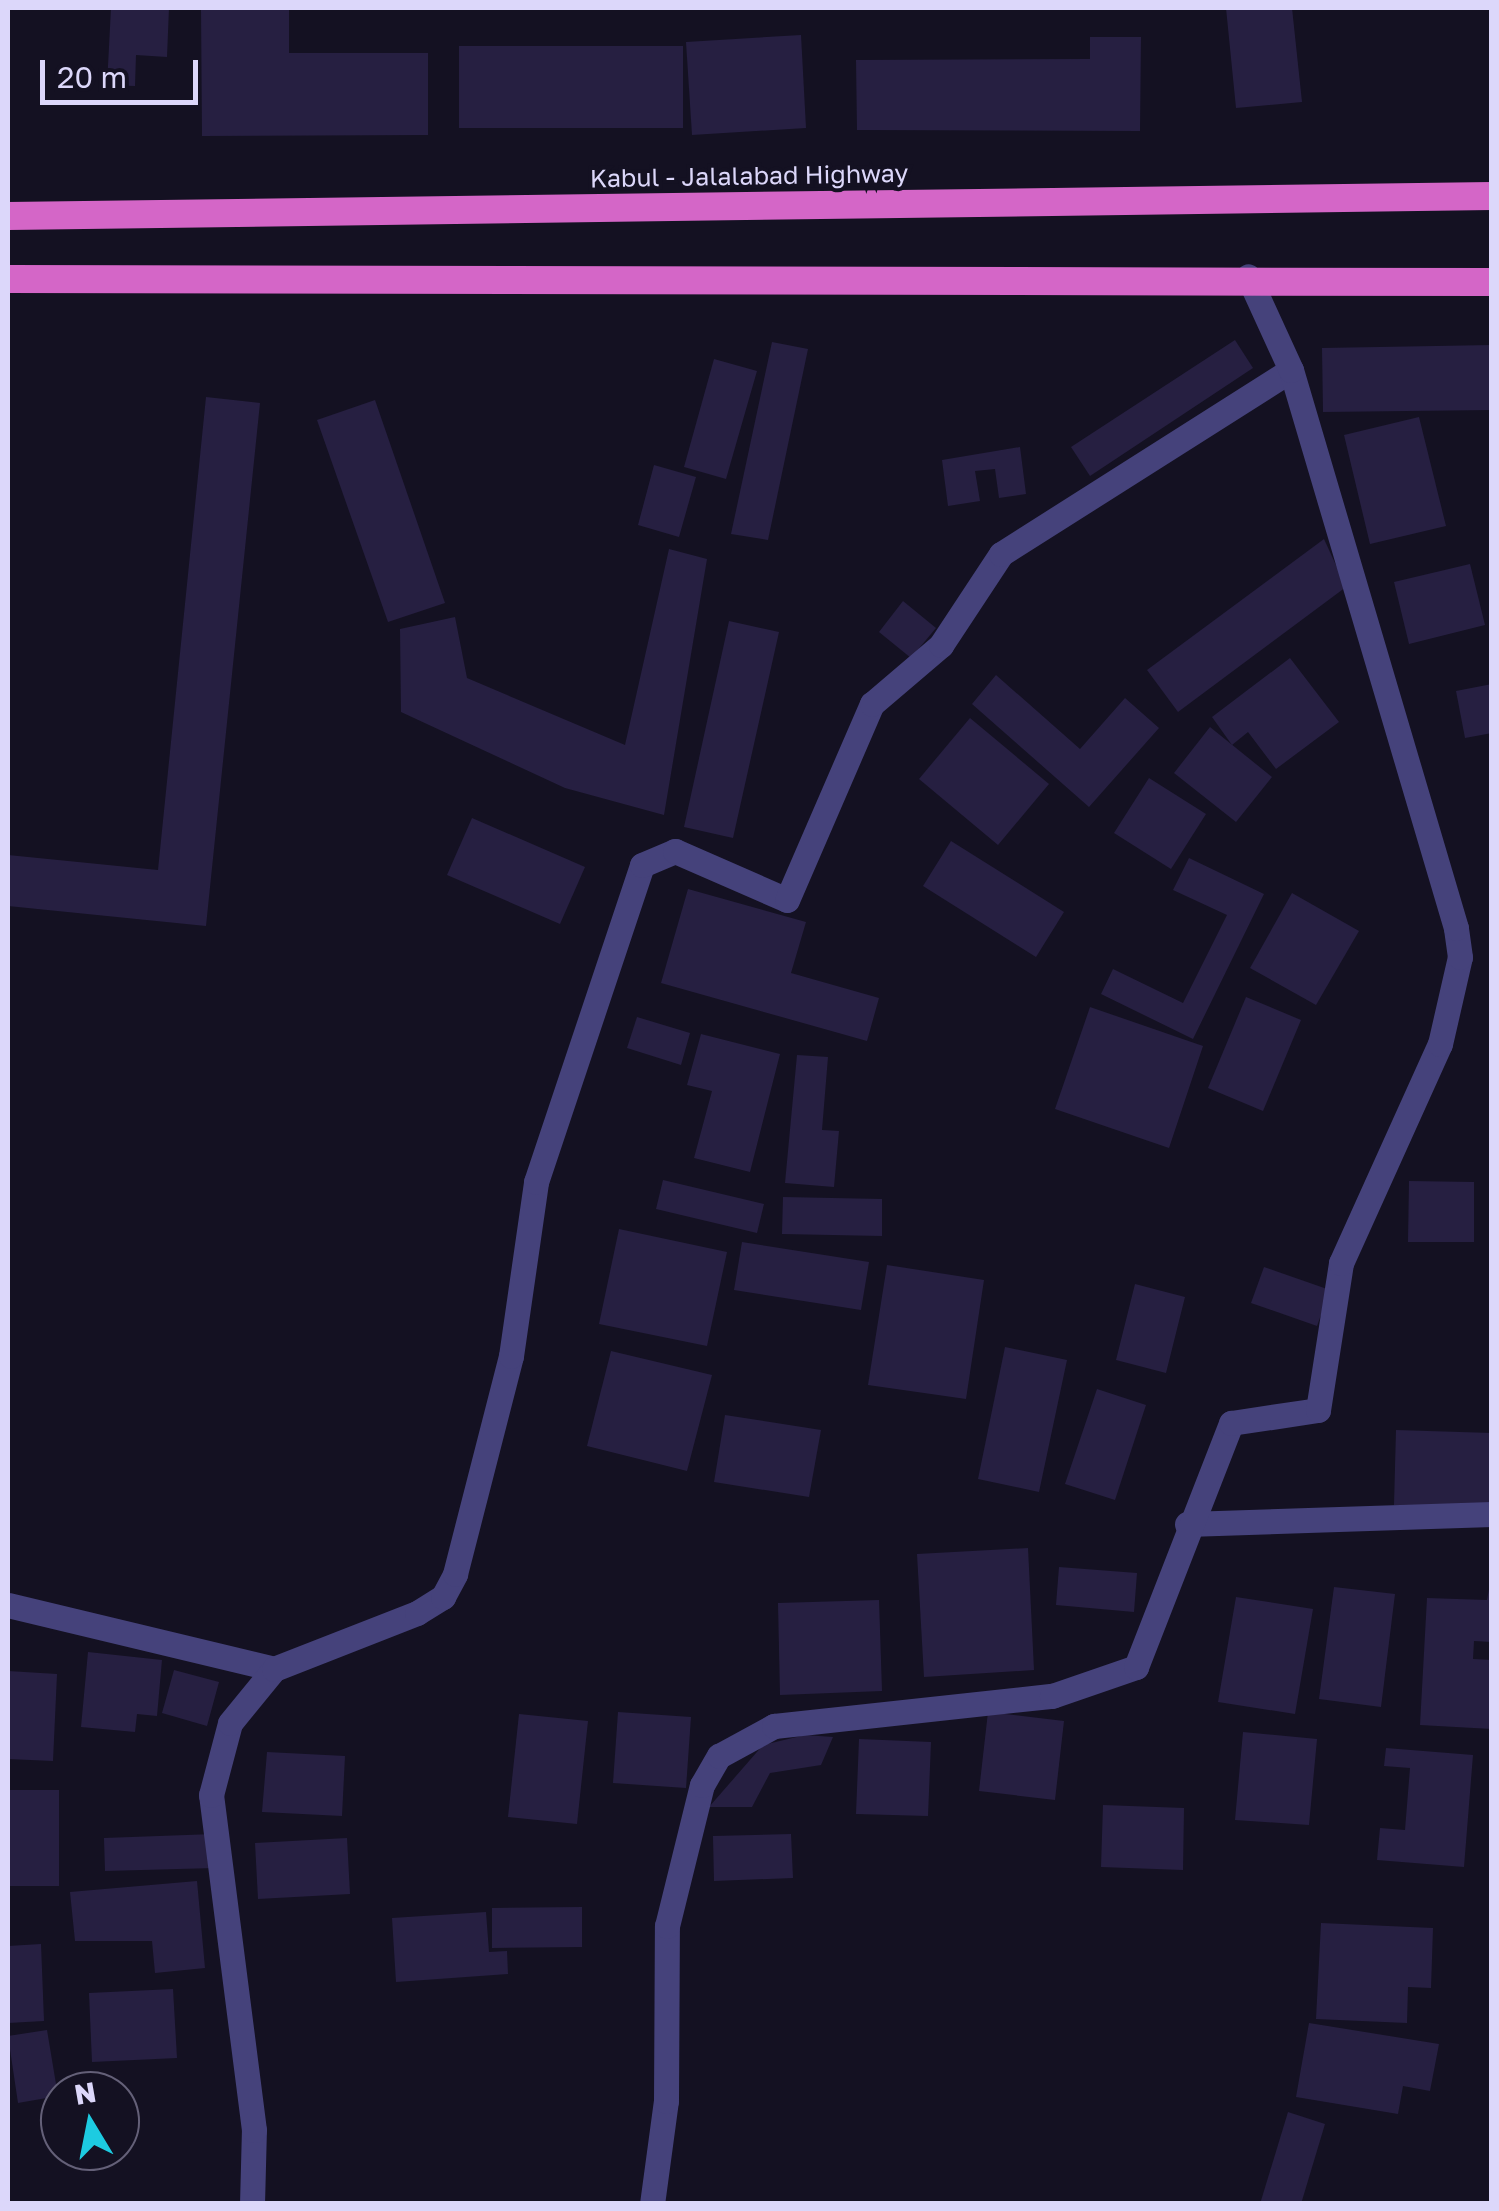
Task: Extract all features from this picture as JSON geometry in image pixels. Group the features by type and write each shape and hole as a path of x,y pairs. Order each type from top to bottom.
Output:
{"highway":[{"name":"Kabul - Jalalabad Highway","path":"8,216 1492,196"},
{"path":"8,279 1248,276 1492,282"}],"street":[{"path":"652,2204 666,2101 667,1926 702,1784 720,1756 774,1726 1052,1696 1136,1668 1187,1524 1231,1423 1318,1410 1341,1264 1440,1044 1460,957 1291,370 1248,276"},
{"path":"252,2204 254,2130 211,1796 230,1723 274,1669 417,1613 443,1597 455,1574 511,1356 536,1182 642,866 675,851 786,900 872,704 941,644 1001,554 1291,370"},
{"path":"1187,1524 1492,1514"},
{"path":"8,1605 274,1669"}],"building":[{"path":"111,8 169,8 167,57 136,55 135,86 107,85"},
{"path":"201,8 289,8 289,53 428,53 428,135 202,136"},
{"path":"1226,8 1292,8 1302,102 1236,108"},
{"path":"801,35 806,128 692,135 686,42"},
{"path":"1090,37 1141,37 1140,131 857,130 856,60 1090,59"},
{"path":"459,46 683,46 683,128 459,128"},
{"path":"1235,340 1253,368 1090,476 1071,447"},
{"path":"772,342 808,349 768,540 731,534"},
{"path":"1492,345 1492,410 1323,412 1322,348"},
{"path":"714,359 757,371 726,479 684,467"},
{"path":"206,397 260,403 206,926 8,906 8,855 158,870"},
{"path":"375,400 445,603 388,622 317,420"},
{"path":"1419,417 1446,526 1370,544 1344,435"},
{"path":"1020,447 1026,494 999,498 995,469 975,471 980,501 948,506 942,460"},
{"path":"654,465 696,477 679,537 638,525"},
{"path":"1324,539 1346,587 1178,712 1147,670"},
{"path":"669,549 707,559 664,815 565,788 401,712 400,629 455,617 467,678 625,745"},
{"path":"1470,564 1485,625 1409,644 1394,582"},
{"path":"903,601 936,628 911,658 879,632"},
{"path":"729,621 779,632 733,838 684,827"},
{"path":"1290,658 1339,722 1276,769 1248,732 1232,745 1212,717"},
{"path":"996,675 1080,749 1125,698 1159,728 1089,807 972,704"},
{"path":"1492,684 1492,733 1465,738 1456,691"},
{"path":"970,718 1049,784 998,845 919,779"},
{"path":"1210,727 1272,777 1236,822 1174,773"},
{"path":"1149,778 1206,814 1171,869 1114,833"},
{"path":"472,818 585,867 560,924 447,875"},
{"path":"951,841 1064,912 1036,957 923,886"},
{"path":"1189,858 1264,894 1193,1039 1101,994 1113,969 1183,1003 1227,915 1173,890"},
{"path":"688,889 806,922 791,973 879,998 867,1041 661,983"},
{"path":"1292,893 1359,931 1316,1005 1250,968"},
{"path":"1246,997 1301,1020 1263,1111 1208,1088"},
{"path":"1090,1007 1203,1046 1169,1148 1055,1109"},
{"path":"637,1017 690,1033 681,1065 627,1048"},
{"path":"701,1034 780,1054 750,1172 694,1158 712,1091 687,1085"},
{"path":"797,1055 828,1057 822,1130 839,1131 834,1187 785,1183"},
{"path":"663,1180 764,1204 757,1233 656,1209"},
{"path":"1409,1181 1474,1182 1474,1242 1408,1242"},
{"path":"783,1197 882,1199 882,1236 782,1234"},
{"path":"619,1229 727,1252 707,1346 599,1324"},
{"path":"742,1242 869,1262 861,1310 734,1290"},
{"path":"887,1265 984,1280 966,1399 868,1385"},
{"path":"1264,1267 1330,1290 1317,1326 1251,1303"},
{"path":"1135,1284 1185,1297 1166,1373 1116,1360"},
{"path":"1005,1347 1067,1360 1039,1492 978,1479"},
{"path":"611,1351 712,1375 687,1471 587,1446"},
{"path":"1097,1389 1146,1405 1115,1500 1065,1484"},
{"path":"725,1415 821,1430 809,1497 714,1482"},
{"path":"1396,1430 1492,1433 1492,1508 1394,1505"},
{"path":"1028,1548 1034,1670 924,1677 917,1554"},
{"path":"1059,1567 1137,1573 1134,1612 1056,1605"},
{"path":"1492,1573 1492,1642 1474,1641 1473,1659 1492,1660 1492,1729 1420,1725 1427,1598 1487,1600"},
{"path":"1334,1587 1395,1594 1381,1707 1319,1699"},
{"path":"1236,1597 1313,1609 1295,1714 1218,1702"},
{"path":"879,1600 882,1691 780,1695 778,1603"},
{"path":"88,1652 162,1660 157,1716 137,1714 135,1732 81,1727"},
{"path":"174,1670 219,1682 207,1726 162,1713"},
{"path":"8,1671 57,1674 53,1761 8,1759"},
{"path":"618,1712 691,1717 686,1788 613,1783"},
{"path":"988,1712 1064,1721 1055,1800 979,1791"},
{"path":"519,1714 588,1721 577,1824 508,1817"},
{"path":"1243,1732 1317,1739 1309,1825 1235,1820"},
{"path":"805,1735 833,1737 821,1765 770,1773 752,1807 709,1807 763,1745"},
{"path":"859,1739 931,1742 928,1816 856,1814"},
{"path":"1386,1748 1473,1755 1464,1867 1377,1860 1380,1828 1405,1830 1410,1768 1384,1766"},
{"path":"267,1752 345,1756 342,1816 262,1812"},
{"path":"8,1790 59,1790 59,1886 8,1886"},
{"path":"1103,1805 1184,1808 1183,1870 1101,1867"},
{"path":"214,1834 215,1868 105,1871 104,1838"},
{"path":"791,1834 793,1878 714,1881 713,1836"},
{"path":"347,1838 350,1894 258,1899 255,1843"},
{"path":"197,1881 205,1968 155,1973 152,1941 75,1941 70,1892"},
{"path":"582,1907 582,1947 492,1948 492,1908"},
{"path":"486,1912 489,1952 507,1951 508,1974 396,1982 392,1918"},
{"path":"1321,1923 1433,1928 1431,1988 1408,1987 1407,2023 1316,2019"},
{"path":"41,1944 44,2021 8,2023 8,1946"},
{"path":"173,1989 177,2058 92,2062 89,1993"},
{"path":"1309,2023 1439,2044 1430,2091 1403,2086 1398,2114 1296,2097"},
{"path":"47,2030 54,2071 40,2071 40,2099 18,2103 8,2036"},
{"path":"1288,2112 1325,2124 1301,2204 1260,2204"}]}
